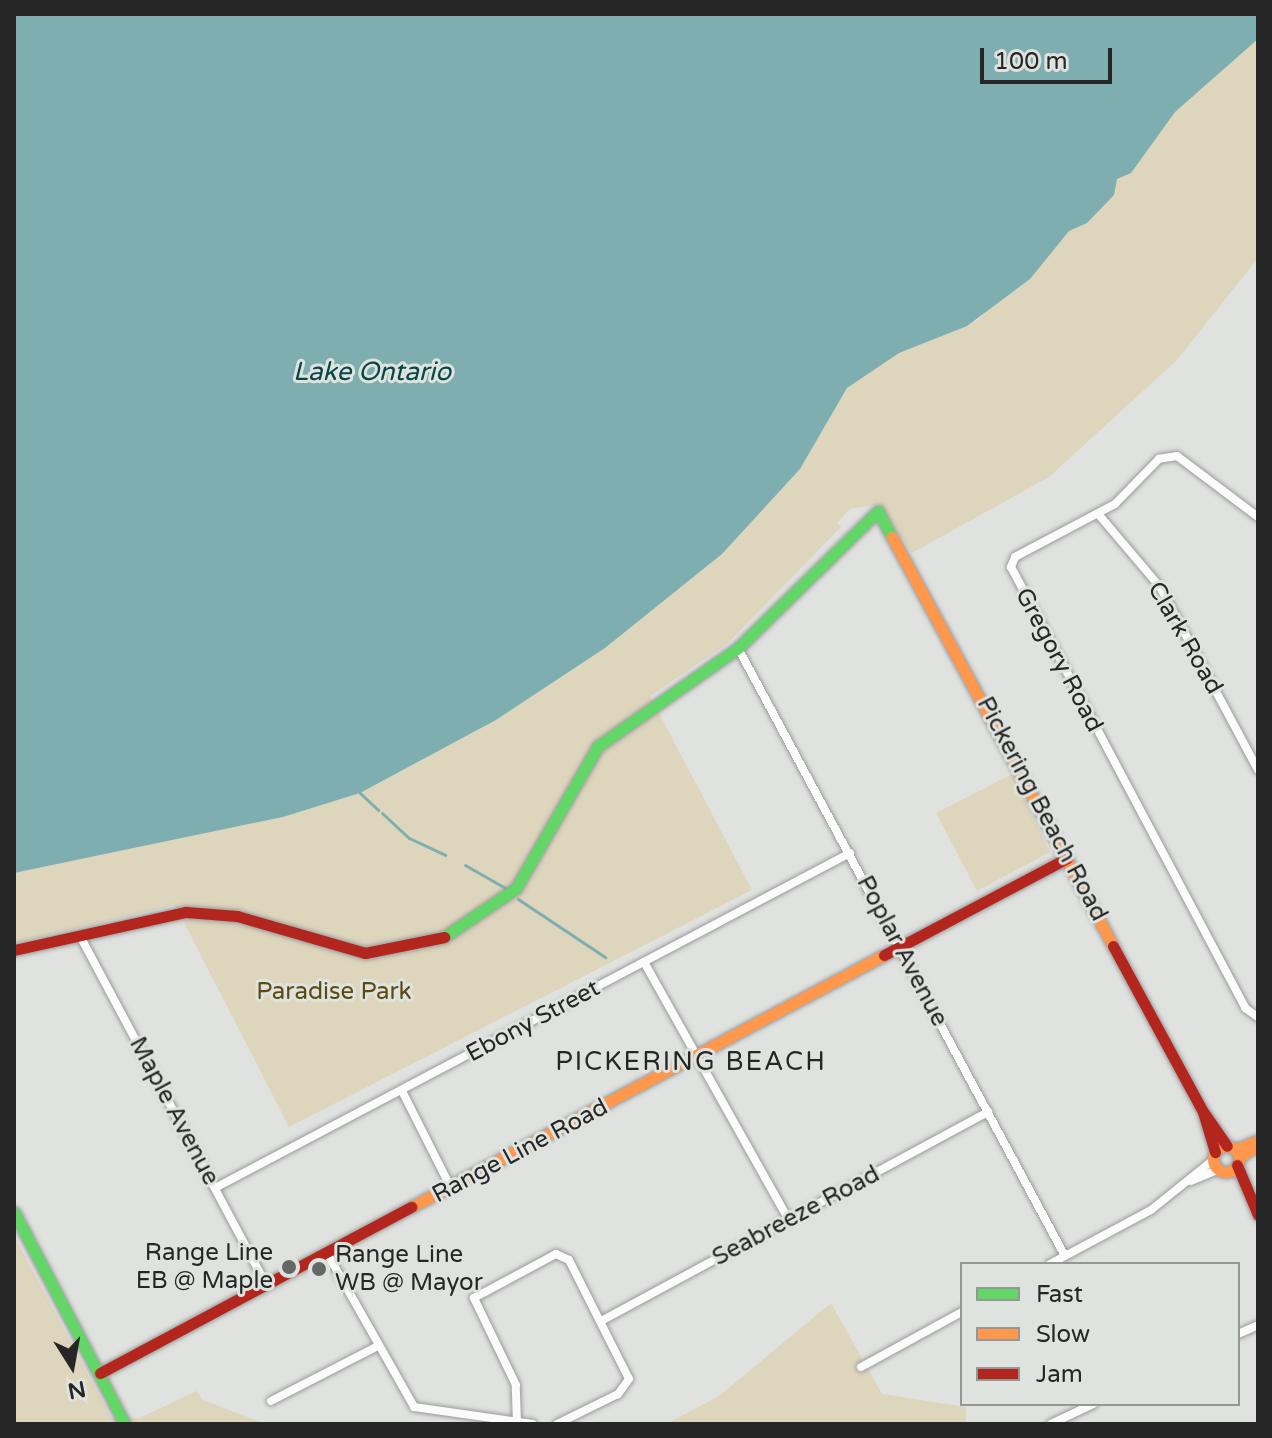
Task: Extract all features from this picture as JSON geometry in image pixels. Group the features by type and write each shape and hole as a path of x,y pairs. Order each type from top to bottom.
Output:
{"street":[{"name":"Gregory Road","path":"1258,517 1177,456 1159,459 1099,515 1015,557 1011,567 1245,1008 1258,1017"},
{"name":"Pickering Beach Road","path":"738,648 874,511 895,532 1256,1210"},
{"name":"Clark Road","path":"1099,515 1160,587 1258,770"},
{"name":"Poplar Avenue","path":"738,648 1065,1256"},
{"path":"14,950 201,912 365,953 449,936 516,888 598,746 738,648"},
{"name":"Ebony Street","path":"215,1188 850,853"},
{"name":"Range Line Road","path":"100,1373 1067,858"},
{"name":"Maple Avenue","path":"80,936 267,1286"},
{"path":"644,962 788,1219"},
{"path":"402,1091 451,1188"},
{"name":"Seabreeze Road","path":"603,1320 988,1112"},
{"path":"1054,1262 1258,1142"},
{"path":"14,1212 125,1424"},
{"path":"327,1253 376,1347 414,1407 533,1424"},
{"path":"517,1423 516,1385 474,1298 556,1254 569,1260 627,1368 627,1388 557,1424"},
{"path":"861,1367 960,1313"},
{"path":"271,1401 376,1347"},
{"path":"1051,1424 1089,1406"}],"green space":[{"name":"Paradise Park","path":"1258,33 1258,258 1177,360 1049,477 912,553 880,504 850,509 837,523 841,527 727,644 650,696 752,890 289,1127 175,905 14,943 14,873 283,817 360,793 496,720 605,648 722,554 800,469 847,388 885,353 978,320 1154,128"},
{"path":"1012,774 1050,852 977,891 936,813"},
{"path":"14,1236 111,1418 139,1418 197,1391 203,1400 266,1424 14,1424"},
{"path":"831,1303 882,1394 966,1407 966,1424 666,1424 719,1396"}],"water":[{"name":"Lake Ontario","path":"14,14 1258,14 1258,39 1175,112 1131,173 1117,179 1114,195 1087,223 1069,231 1030,279 967,326 899,353 847,388 800,469 722,554 605,648 496,720 360,793 283,817 14,873"}],"waterway":[{"path":"360,793 378,810"},
{"path":"382,813 409,838 445,855"},
{"path":"465,865 507,889"},
{"path":"518,899 605,957"}],"traffic: fast":[{"path":"444,937 516,888 598,746 738,648 878,511 892,537"},
{"path":"14,1212 125,1424"}],"traffic: slow":[{"path":"892,537 1113,946"},
{"path":"411,1207 884,955"},
{"path":"1235,1150 1258,1140"},
{"path":"1239,1157 1258,1145"},
{"path":"1226,1146 1235,1150 1239,1159 1235,1168 1226,1172 1217,1168 1213,1159 1217,1150 1226,1146"}],"traffic: jam":[{"path":"884,955 1067,858"},
{"path":"14,950 186,912 237,916 365,953 444,937"},
{"path":"1113,946 1203,1112 1215,1152"},
{"path":"1204,1113 1227,1146"},
{"path":"1237,1165 1258,1215"},
{"path":"100,1373 411,1207"}],"place":[{"name":"Range Line EB @ Maple","path":"289,1267"},
{"name":"Range Line WB @ Mayor","path":"319,1269"}],"district":[{"name":"PICKERING BEACH","path":"691,1062"}]}
